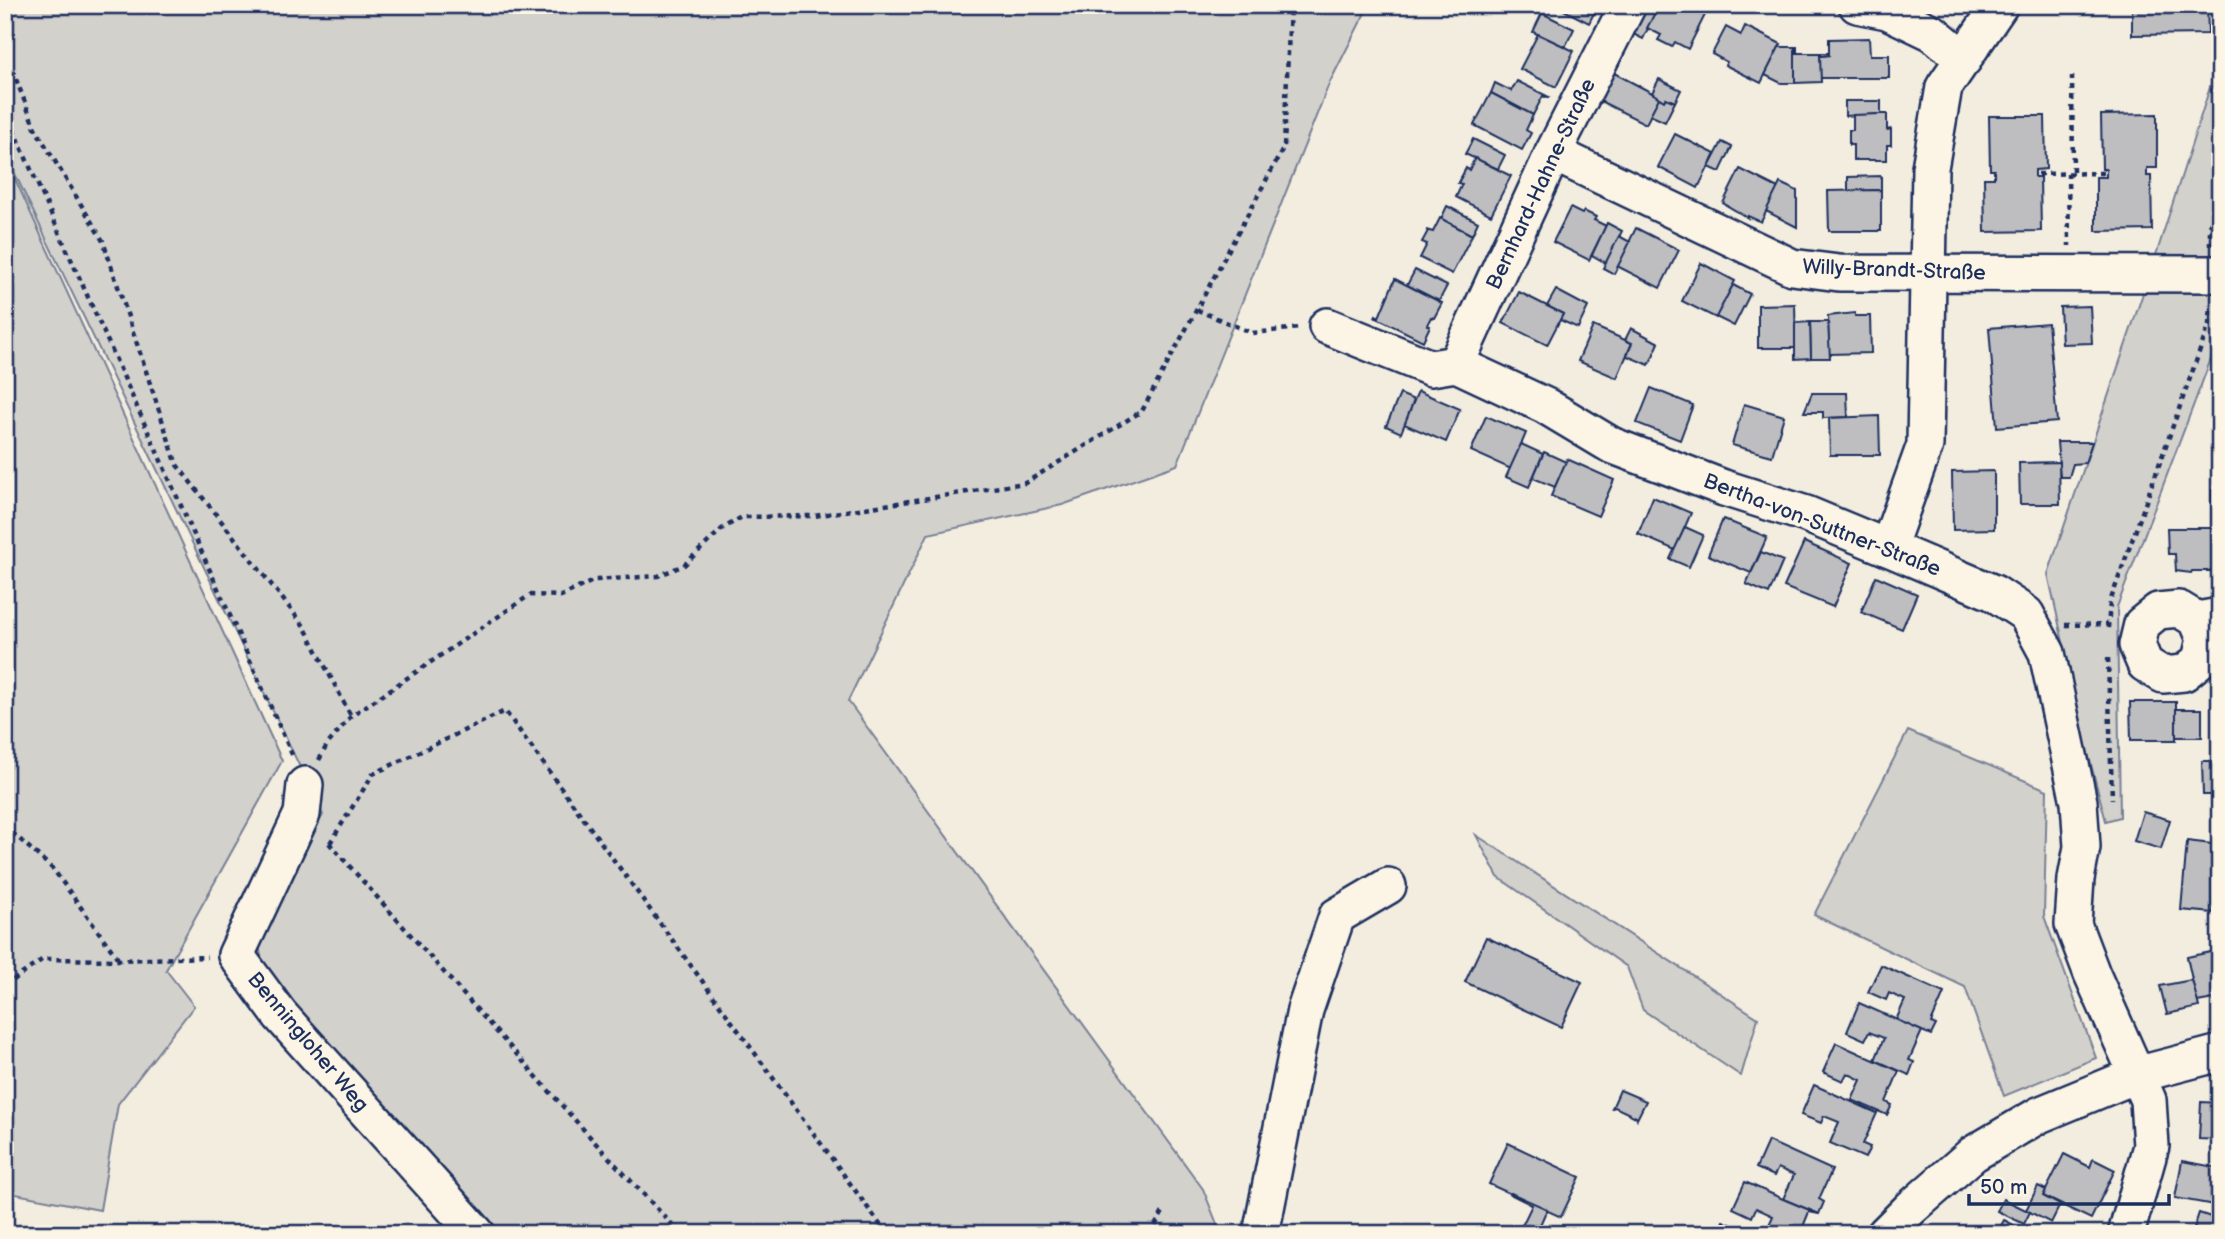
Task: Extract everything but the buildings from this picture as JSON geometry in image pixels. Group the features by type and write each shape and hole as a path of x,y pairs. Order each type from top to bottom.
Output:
{"street":[{"name":"Bernhard-Hahne-Straße","path":"1457,363 1553,153 1628,5"},
{"path":"1857,5 1887,11 1933,33 1964,59"},
{"path":"1888,548 1925,445 1930,169 1944,87 2000,5"},
{"name":"Willy-Brandt-Straße","path":"1553,153 1792,267 1839,273 2215,274"},
{"name":"Bertha-von-Suttner-Straße","path":"1327,326 1431,368 1457,363 1546,406 1611,445 1724,488 1806,514 1994,593 2026,614 2047,653 2080,802 2082,847 2076,879 2073,924 2092,975 2148,1100 2151,1146 2126,1234"},
{"path":"2179,609 2208,618 2200,660 2184,673 2163,675 2145,664 2137,645 2142,624 2158,611 2179,609"},
{"name":"Benningloher Weg","path":"304,799 236,955 280,1015 477,1234"},
{"path":"1261,1234 1305,1010 1337,916 1388,886"},
{"path":"1885,1234 1973,1154 2039,1115 2136,1075 2220,1053"}],"path":[{"path":"304,799 327,745 351,716 530,595 561,596 595,580 658,576 684,565 722,529 742,517 814,516 1025,483 1142,411 1284,147 1290,5"},
{"path":"5,51 35,128 103,241 177,465 304,626 351,716"},
{"path":"2069,273 2072,76"},
{"path":"5,111 304,799 330,843 599,1147 681,1234"},
{"path":"2038,174 2103,173"},
{"path":"2108,638 2110,602 2209,324 2215,274 2210,226 2220,197"},
{"path":"1197,310 1252,333 1327,326"},
{"path":"2032,625 2142,624"},
{"path":"2108,651 2112,799"},
{"path":"330,843 373,774 505,711 887,1234"},
{"path":"5,826 53,869 119,960"},
{"path":"5,986 43,958 119,960 236,955"},
{"path":"1150,1234 1163,1212"}],"shaded area":[{"path":"5,5 1369,5 1329,84 1177,465 1062,505 928,534 848,701 1203,1189 1221,1234 495,1234 265,976 256,931 323,815 5,153"},
{"path":"2220,56 2220,335 2117,607 2120,817 2106,821 2085,742 2048,574"},
{"path":"5,157 282,761 166,970 194,1006 118,1104 100,1210 5,1192"},
{"path":"1908,731 2047,790 2044,916 2096,1058 2004,1096 1965,987 1814,915"},
{"path":"1476,835 1758,1018 1741,1076 1643,1010 1627,967 1498,877"}]}
